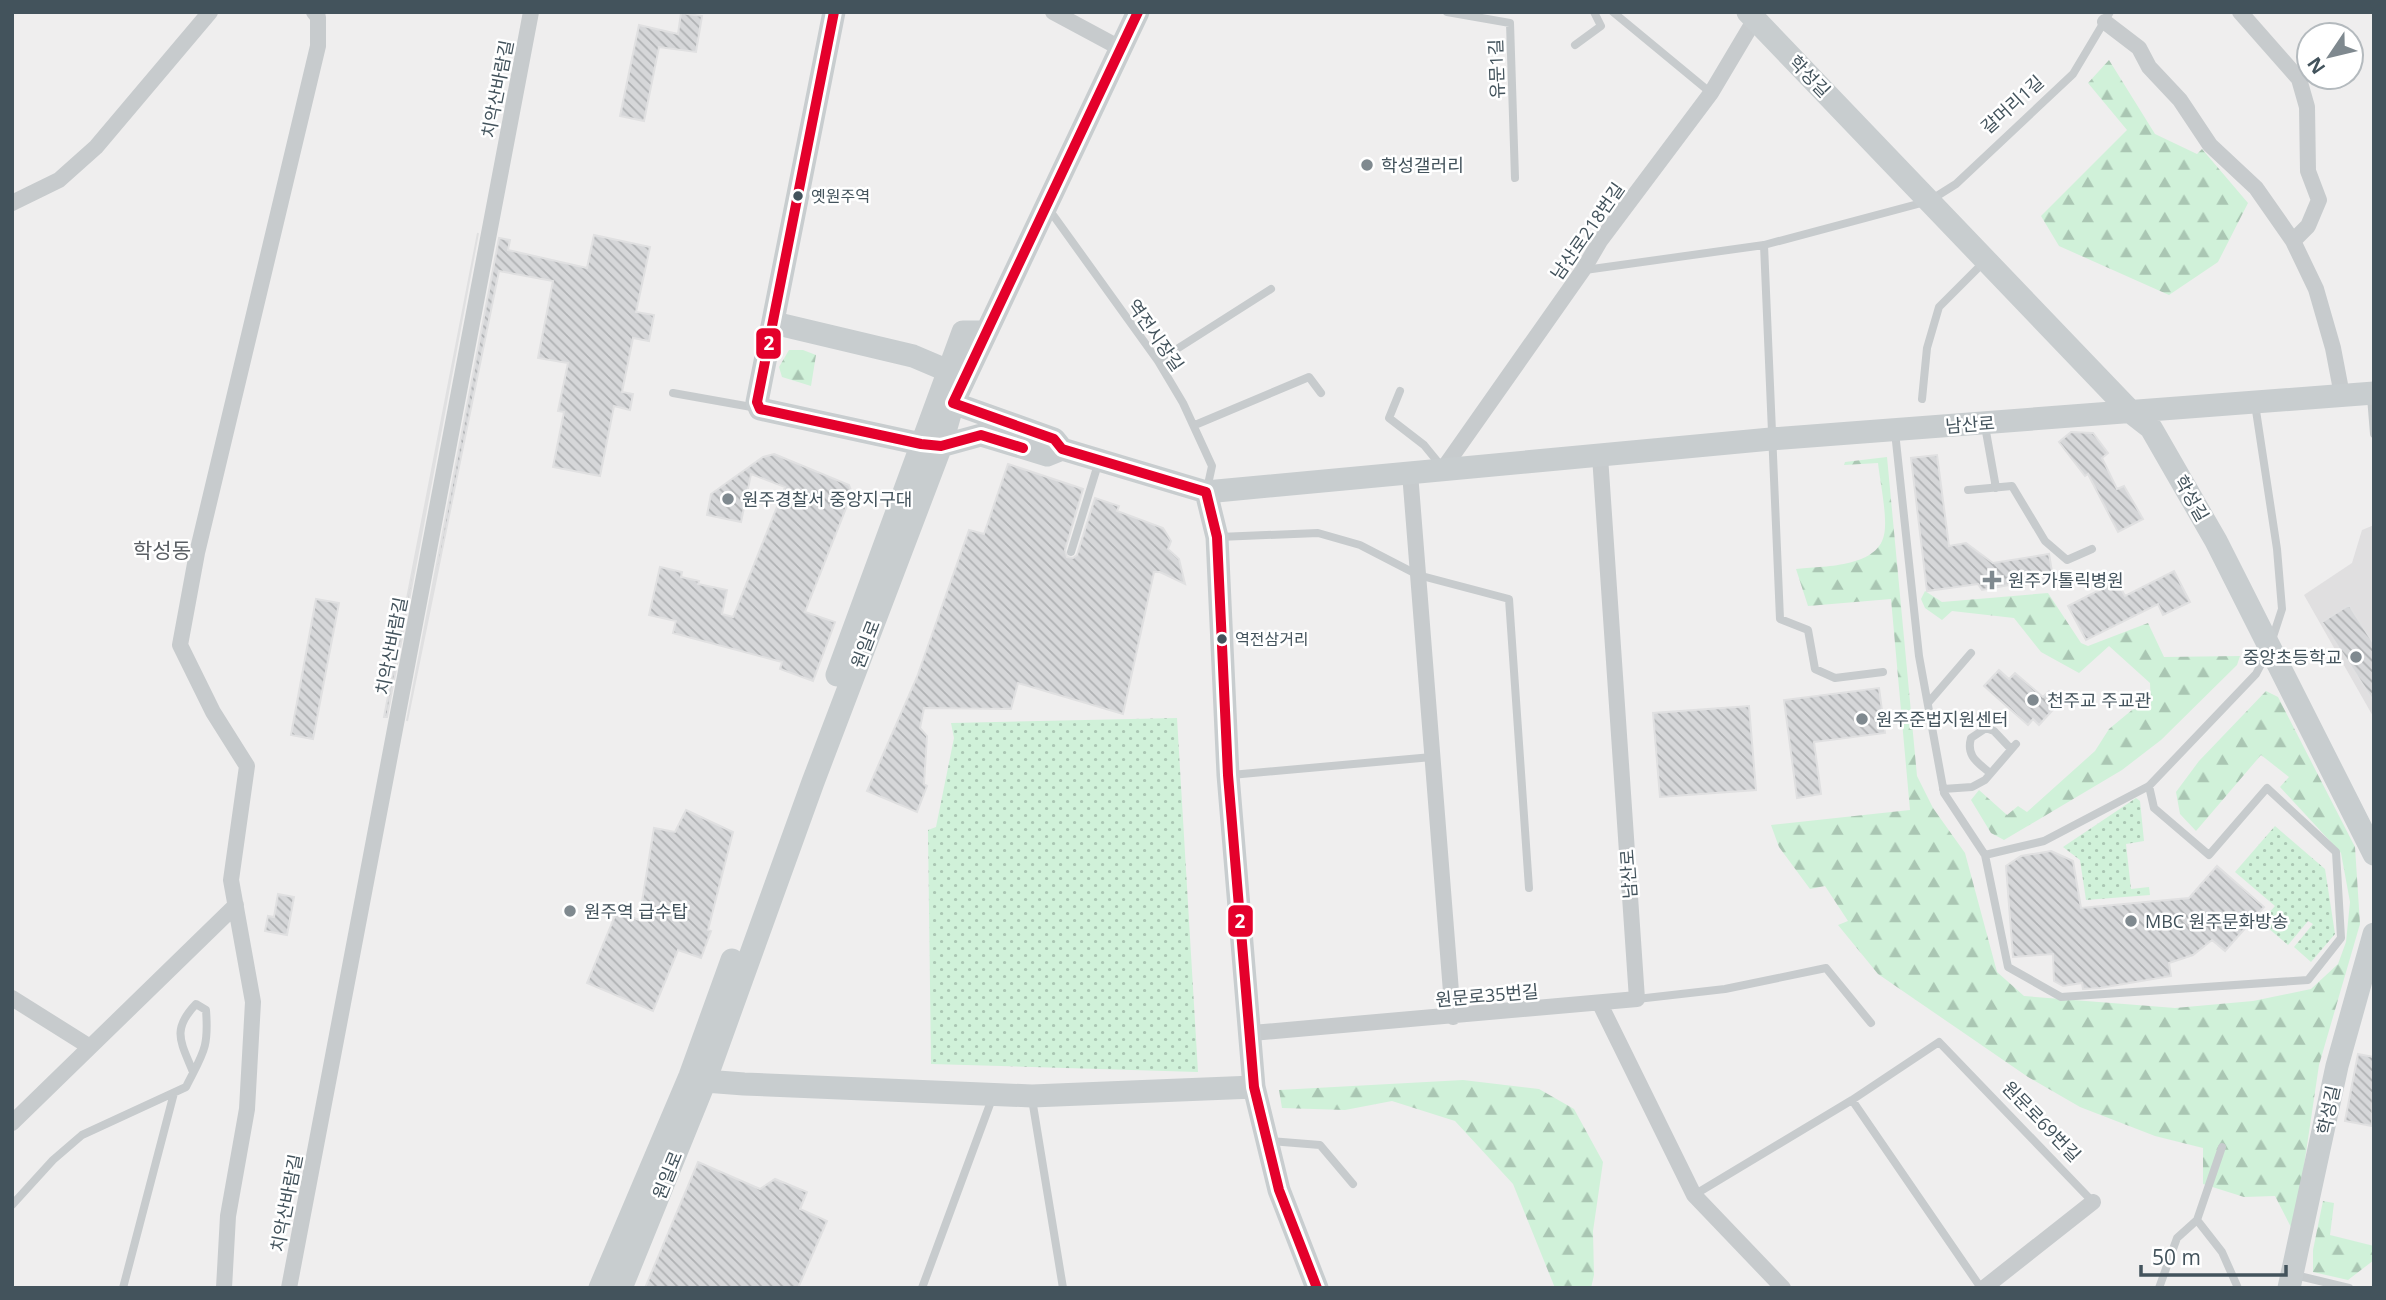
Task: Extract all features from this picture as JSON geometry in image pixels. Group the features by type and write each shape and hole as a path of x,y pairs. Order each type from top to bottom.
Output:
{"street":[{"path":"12,203 59,180 96,147 210,12"},
{"path":"224,1288 228,1216 247,1109 253,1002 231,880 247,766 213,712 180,645 197,552 318,46 318,17 314,12"},
{"name":"치악산바람길","path":"289,1288 531,12"},
{"path":"834,12 757,402 760,409 931,445 981,435 1047,455 1062,449"},
{"path":"1053,12 1121,48"},
{"name":"원일로","path":"621,1288 902,501 953,403 1138,12"},
{"path":"2240,12 2299,79 2307,107 2308,171 2319,200 2308,226 2293,241 2316,289 2333,348 2342,396"},
{"name":"남산로218번길","path":"1443,469 1583,270 1600,241 1711,93 1754,15"},
{"name":"학성길","path":"1754,15 2133,414 2151,428 2188,490 2374,854"},
{"name":"갈머리1길","path":"2108,17 2139,48 2149,68 2180,100 2210,145 2256,188 2293,241"},
{"path":"774,323 913,356 946,370"},
{"path":"931,445 946,370 962,332 986,332"},
{"path":"946,370 953,403 1054,439 1062,449 1206,492 1217,537 1228,775 1252,1033 1254,1087 1279,1190 1317,1288"},
{"name":"남산로","path":"1206,492 1771,439 2372,394"},
{"name":"원일로","path":"600,1288 697,1078 813,782 931,445"},
{"name":"남산로","path":"1600,456 1637,999"},
{"path":"1410,472 1453,1017"},
{"path":"12,1123 236,905"},
{"name":"학성길","path":"2290,1281 2337,1066 2368,976 2374,934"},
{"path":"12,998 90,1047"},
{"name":"원문로35번길","path":"1252,1033 1637,999"},
{"path":"1600,1004 1693,1195 1783,1288"},
{"path":"697,1078 1032,1096 1254,1087"},
{"name":"원문로69번길","path":"1983,1288 2093,1202"}],"lane":[{"name":"유문1길","path":"1447,12 1510,23 1515,178"},
{"path":"1575,45 1601,26 1594,12"},
{"path":"1613,12 1711,93"},
{"name":"갈머리1길","path":"1929,201 1956,184 2073,74 2108,17"},
{"path":"1583,270 1765,245 1929,201"},
{"name":"역전시장길","path":"1047,207 1158,361 1195,425 1212,466 1206,492"},
{"path":"1765,245 1780,619 1808,630 1815,669 1835,678 1883,672"},
{"path":"1922,399 1927,348 1940,307 1986,260"},
{"path":"1158,361 1271,289"},
{"path":"1195,425 1309,377 1321,393"},
{"path":"1399,391 1389,418 1424,445 1443,469"},
{"path":"673,393 760,409"},
{"path":"2372,394 2374,434"},
{"path":"1984,855 2044,841 2149,786 2256,674 2269,649 2281,608 2277,549 2255,404"},
{"path":"1984,424 1996,488"},
{"path":"1895,429 1920,656 1943,789 1950,805 1984,855 2008,967 2060,996 2308,980 2341,939 2336,852 2267,788 2209,855 2154,808 2149,786"},
{"path":"1072,552 1099,461"},
{"path":"1968,490 2012,486 2045,541 2067,560 2092,549"},
{"path":"1217,537 1318,533 1360,545 1418,575 1509,599 1529,888"},
{"path":"1928,703 1971,653"},
{"path":"1943,789 1972,787 1990,774 2013,746 1986,728 1971,738 1968,748 1972,758 1990,774"},
{"path":"1228,775 1432,757"},
{"name":"원문로35번길","path":"1637,999 1725,989 1826,968 1871,1023"},
{"path":"12,1205 53,1160 82,1135 186,1087 208,1042 206,1010 196,1004 181,1019 179,1038 193,1072"},
{"name":"원문로69번길","path":"1693,1195 1852,1100 1939,1042 2093,1202"},
{"path":"123,1288 174,1093"},
{"path":"922,1288 994,1093"},
{"path":"1032,1096 1063,1288"},
{"name":"원문로69번길","path":"1852,1100 1983,1288"},
{"path":"1267,1141 1320,1145 1353,1184"},
{"path":"2159,1288 2177,1238 2197,1220 2222,1147"},
{"path":"2197,1220 2222,1251 2238,1288"},
{"path":"2290,1281 2349,1288"}],"shaded area":[{"name":"중앙초등학교","path":"2374,525 2374,718 2304,595 2352,563 2362,530"}],"green space":[{"path":"2109,60 2155,134 2197,154 2202,149 2248,203 2218,262 2169,295 2059,246 2041,216 2127,130 2088,83"},
{"path":"789,350 803,350 816,355 811,386 782,377 779,367"},
{"path":"1887,457 1917,776 1933,808 1965,853 1997,972 2024,996 2175,1008 2253,1001 2311,989 2338,964 2346,942 2350,902 2341,853 2280,787 2289,777 2261,755 2196,831 2180,814 2176,792 2199,761 2266,691 2278,697 2355,847 2360,924 2319,1065 2294,1233 2275,1196 2244,1197 2203,1184 2203,1148 2155,1136 2080,1107 2028,1077 1878,974 1838,925 1848,921 1825,886 1810,889 1779,847 1771,825 1910,810 1891,599 1808,606 1796,569 1847,563 1871,554 1879,546 1884,535 1885,519 1878,463 1844,465 1845,462"},
{"path":"1925,591 1942,602 2048,593 2081,643 2088,646 2148,623 2164,657 2240,656 2237,665 2161,740 2122,770 2004,840 1991,833 1971,800 1979,790 2007,815 2018,806 2027,812 2095,751 2109,729 2132,710 2151,704 2150,683 2109,646 2079,673 2041,652 2014,618 1952,611 1942,620 1925,608 1921,599"},
{"path":"1177,718 1198,1072 931,1064 928,830 936,827 954,738 951,723"},
{"path":"2136,798 2140,801 2144,841 2126,844 2131,889 2149,887 2150,895 2086,900 2080,860 2063,847"},
{"path":"2275,826 2325,869 2335,934 2311,962 2294,947 2313,924 2308,921 2288,945 2261,922 2275,906 2235,872"},
{"path":"1463,1080 1539,1089 1574,1109 1603,1162 1593,1231 1594,1275 1591,1288 1555,1288 1513,1184 1455,1121 1392,1101 1345,1110 1282,1108 1279,1090"},
{"path":"2323,1201 2334,1203 2330,1235 2374,1246 2374,1260 2348,1280 2313,1272 2313,1250"}],"building":[{"path":"681,13 702,16 696,52 659,47 644,121 620,116 639,25 678,34"},
{"path":"478,233 387,717 384,717"},
{"path":"594,235 650,247 636,312 654,315 649,341 633,338 622,392 633,394 630,410 614,406 600,476 553,467 564,412 558,411 568,363 538,358 553,281 499,271 407,721 499,238 510,240 508,250 587,268"},
{"path":"2071,432 2093,433 2108,453 2102,458 2117,489 2124,486 2143,519 2118,532 2088,474 2085,476 2059,442"},
{"path":"774,454 849,485 852,493 805,612 835,622 813,681 780,669 782,662 673,633 676,621 649,615 660,567 682,572 681,577 699,581 698,584 727,590 722,614 733,617 785,487 751,474 741,522 707,515 711,494 763,457"},
{"path":"1937,455 1949,546 1966,543 1993,563 2049,554 2053,577 2010,589 2009,585 1982,590 1978,584 1927,591 1911,458"},
{"path":"1008,464 1083,489 1065,550 1067,557 1073,558 1077,555 1095,498 1119,506 1117,511 1163,528 1171,541 1168,549 1179,559 1185,584 1160,572 1154,572 1123,714 1018,683 1011,709 924,708 920,728 927,736 924,784 927,786 917,812 867,791 917,677 969,530 984,534"},
{"path":"2174,571 2190,602 2163,615 2158,604 2086,640 2068,606 2117,581 2125,596"},
{"path":"316,599 339,603 313,739 291,735"},
{"path":"2349,605 2374,644 2374,702 2322,622"},
{"name":"천주교 주교관","path":"1999,670 2009,679 2015,673 2043,697 2049,691 2061,701 2039,725 2033,719 2028,725 1984,686"},
{"path":"1879,688 1885,733 1814,742 1821,794 1797,798 1784,700"},
{"path":"1749,706 1756,790 1660,797 1653,713"},
{"path":"686,810 733,832 708,930 711,931 701,958 678,950 653,1011 587,983 617,911 639,920 654,828 675,832"},
{"name":"MBC 원주문화방송","path":"2051,851 2073,861 2081,908 2189,898 2217,866 2264,907 2225,951 2212,940 2193,955 2169,963 2171,976 2100,988 2083,989 2082,983 2063,986 2054,981 2053,954 2013,957 2006,866 2021,856"},
{"path":"278,894 294,897 287,935 265,931 268,916 274,917"},
{"path":"2358,1054 2374,1057 2372,1126 2345,1121"},
{"path":"698,1162 760,1189 775,1179 807,1192 800,1209 827,1221 798,1288 645,1288"}],"transit line":[{"name":"2","path":"834,12 757,402 760,409 921,444 941,446 981,435 1023,448"},
{"name":"2","path":"1138,12 953,403 1054,439 1062,449 1206,492 1217,537 1228,775 1254,1087 1279,1190 1317,1288"}],"place":[{"name":"학성갤러리","path":"1367,165"},
{"name":"옛원주역","path":"798,196"},
{"name":"원주경찰서 중앙지구대","path":"728,499"},
{"name":"원주가톨릭병원","path":"1992,580"},
{"name":"역전삼거리","path":"1222,639"},
{"name":"중앙초등학교","path":"2356,657"},
{"name":"천주교 주교관","path":"2033,700"},
{"name":"원주준법지원센터","path":"1862,719"},
{"name":"원주역 급수탑","path":"570,911"},
{"name":"MBC 원주문화방송","path":"2131,921"}],"district":[{"name":"학성동","path":"162,550"}]}
